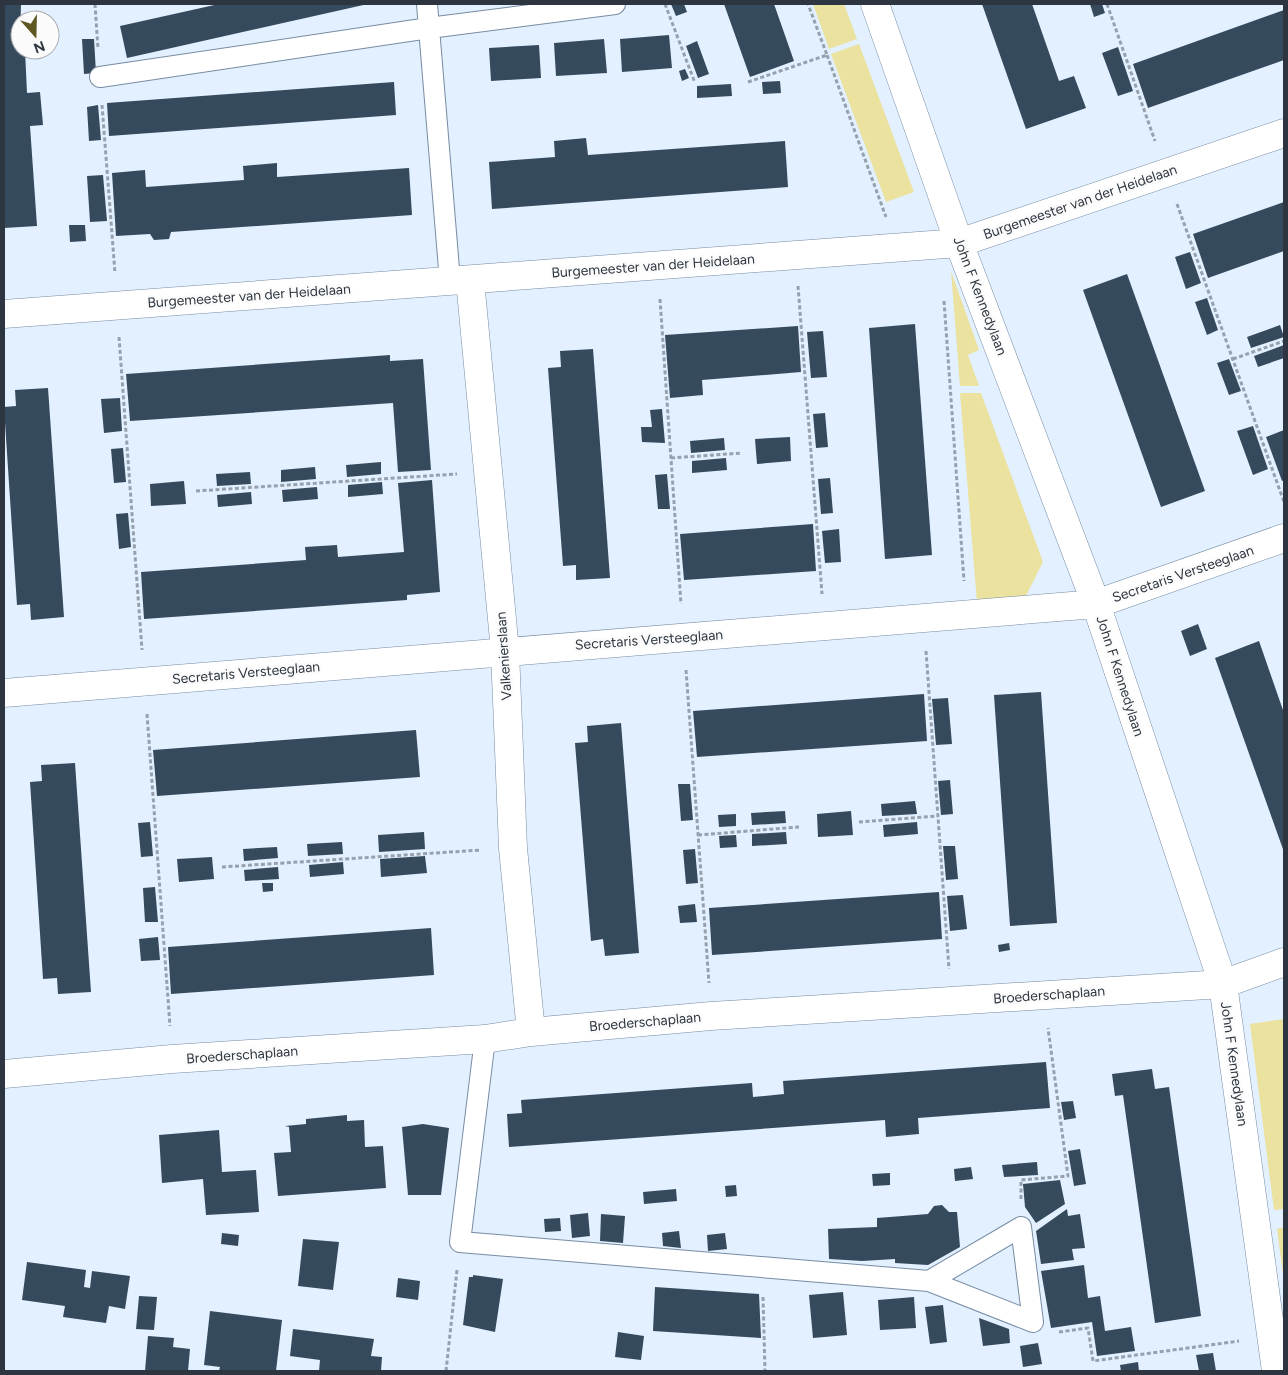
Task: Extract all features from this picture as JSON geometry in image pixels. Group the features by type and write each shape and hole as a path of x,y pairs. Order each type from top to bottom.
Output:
{"street":[{"name":"John F Kennedylaan","path":"875,4 950,244 1096,604 1222,984 1276,1371"},
{"name":"Burgemeester van der Heidelaan","path":"4,314 950,244 1284,133"},
{"name":"Valkenierslaan","path":"460,281 488,472 505,651 513,848 531,1032"},
{"name":"Secretaris Versteeglaan","path":"4,693 1096,604 1284,538"},
{"name":"Broederschaplaan","path":"4,1074 172,1060 485,1039 531,1032 711,1016 1222,984 1284,962"}],"lane":[{"path":"428,4 429,28 460,281"},
{"path":"100,77 429,28 615,4"},
{"path":"485,1039 460,1242 929,1281 1033,1322 1021,1227 929,1281"}],"path":[{"path":"95,4 172,1060"},
{"path":"665,4 695,83"},
{"path":"808,4 898,248"},
{"path":"1107,4 1284,502"},
{"path":"748,82 827,55"},
{"path":"950,244 966,615"},
{"path":"796,256 825,627"},
{"path":"658,266 711,1016"},
{"path":"1233,359 1284,341"},
{"path":"671,458 742,453"},
{"path":"196,492 488,472"},
{"path":"923,618 952,1001"},
{"path":"859,822 938,816"},
{"path":"698,835 799,827"},
{"path":"222,867 513,848"},
{"path":"1021,1227 1020,1180 1068,1176 1043,995"},
{"path":"446,1371 460,1242"},
{"path":"762,1267 765,1371"},
{"path":"1033,1322 1052,1332 1088,1328 1093,1361 1272,1337"}],"shaded area":[{"path":"813,4 844,4 857,39 829,49"},
{"path":"859,44 914,192 886,202 831,54"},
{"path":"951,271 979,350 968,355 979,386 960,386"},
{"path":"960,393 981,393 1043,562 1024,600 977,603"},
{"path":"1284,1019 1284,1209 1274,1210 1250,1024"},
{"path":"1284,1227 1284,1281 1277,1229"}],"building":[{"path":"4,4 21,4 21,10 10,10 10,60 25,60 27,93 40,92 43,125 30,126 37,226 4,228"},
{"path":"219,4 368,4 127,58 120,26"},
{"path":"671,4 684,4 687,12 676,16"},
{"path":"724,4 774,4 794,61 750,77"},
{"path":"982,4 1032,4 1059,81 1074,76 1086,108 1026,129"},
{"path":"1090,4 1102,4 1105,13 1094,17"},
{"path":"1284,10 1284,60 1148,108 1133,64"},
{"path":"669,35 672,68 622,72 620,39"},
{"path":"82,39 94,39 96,73 84,74"},
{"path":"604,39 607,73 556,76 554,43"},
{"path":"697,41 709,74 698,78 686,46"},
{"path":"539,45 541,78 491,81 489,48"},
{"path":"1118,47 1133,91 1118,96 1102,53"},
{"path":"685,69 689,78 682,81 679,71"},
{"path":"780,81 781,93 763,94 762,82"},
{"path":"394,82 396,115 109,136 107,103"},
{"path":"731,84 732,96 697,98 697,86"},
{"path":"98,105 101,140 89,141 87,107"},
{"path":"586,138 588,155 785,141 788,187 492,209 489,162 555,157 554,141"},
{"path":"277,163 277,177 409,168 412,215 171,232 169,239 154,240 150,234 116,236 112,173 145,170 146,187 244,180 243,166"},
{"path":"103,175 107,221 90,222 87,176"},
{"path":"1284,202 1284,251 1208,278 1193,234"},
{"path":"69,225 85,225 86,241 70,242"},
{"path":"1190,252 1201,283 1186,289 1175,257"},
{"path":"1127,274 1205,491 1161,507 1083,290"},
{"path":"1207,298 1218,330 1207,335 1195,302"},
{"path":"915,324 932,555 885,559 869,328"},
{"path":"1280,325 1284,337 1251,348 1247,337"},
{"path":"798,326 801,372 702,380 703,395 670,398 665,335"},
{"path":"823,331 827,377 811,378 807,332"},
{"path":"1284,345 1284,358 1258,367 1254,356"},
{"path":"593,349 610,578 576,580 576,565 563,566 548,368 561,367 560,351"},
{"path":"390,355 390,361 423,359 431,470 398,472 393,403 130,421 126,374"},
{"path":"1229,359 1241,391 1229,395 1217,363"},
{"path":"48,388 64,617 31,620 30,604 17,605 4,407 16,406 15,390"},
{"path":"120,398 122,431 104,433 101,399"},
{"path":"662,409 665,443 642,442 641,427 652,427 650,410"},
{"path":"825,413 828,447 816,448 813,414"},
{"path":"1253,426 1268,469 1253,475 1237,431"},
{"path":"1284,430 1284,480 1282,481 1266,437"},
{"path":"790,437 791,461 757,464 755,439"},
{"path":"724,438 725,450 691,453 690,441"},
{"path":"123,448 126,482 114,483 111,449"},
{"path":"726,458 727,470 692,473 692,461"},
{"path":"381,462 381,474 347,477 346,465"},
{"path":"315,467 316,479 281,482 281,470"},
{"path":"250,472 251,484 217,486 216,474"},
{"path":"667,474 670,509 658,509 655,475"},
{"path":"830,478 833,513 821,514 818,479"},
{"path":"432,480 440,592 407,595 407,600 144,619 141,572 306,560 305,547 337,545 338,557 404,552 398,483"},
{"path":"184,481 186,504 151,506 150,484"},
{"path":"382,482 383,494 348,497 348,485"},
{"path":"317,487 318,499 283,502 282,490"},
{"path":"251,492 252,504 218,507 217,495"},
{"path":"128,513 131,547 119,549 116,514"},
{"path":"813,524 816,571 684,580 680,534"},
{"path":"839,529 841,562 825,563 822,531"},
{"path":"1198,624 1207,649 1190,656 1181,631"},
{"path":"1259,641 1284,713 1284,852 1215,658"},
{"path":"1041,692 1057,923 1010,926 994,695"},
{"path":"924,694 927,741 697,757 693,711"},
{"path":"948,698 952,744 936,745 932,699"},
{"path":"621,723 639,953 605,956 603,939 591,941 575,743 588,742 587,726"},
{"path":"416,730 420,777 157,796 153,750"},
{"path":"75,763 91,992 58,994 57,978 43,979 30,782 42,781 41,765"},
{"path":"950,780 953,814 941,815 938,781"},
{"path":"678,784 690,784 693,820 681,821"},
{"path":"915,801 917,814 882,816 881,804"},
{"path":"785,811 786,823 752,825 751,813"},
{"path":"851,811 853,835 818,837 817,814"},
{"path":"736,814 736,826 719,827 718,815"},
{"path":"150,822 153,856 141,857 138,823"},
{"path":"917,822 918,834 884,837 883,825"},
{"path":"424,832 425,849 379,852 378,835"},
{"path":"786,832 787,844 752,846 752,834"},
{"path":"736,835 737,847 720,848 719,836"},
{"path":"342,842 343,854 308,856 307,844"},
{"path":"943,846 955,846 958,879 946,880"},
{"path":"277,847 278,858 244,861 243,849"},
{"path":"695,849 698,883 686,884 683,850"},
{"path":"425,856 427,873 381,877 380,859"},
{"path":"212,857 214,879 179,882 177,859"},
{"path":"343,862 344,874 310,877 309,865"},
{"path":"278,867 279,879 245,881 244,870"},
{"path":"262,883 273,883 273,891 263,892"},
{"path":"155,887 158,922 145,922 143,888"},
{"path":"939,892 942,939 712,955 709,908"},
{"path":"963,895 967,929 950,931 947,896"},
{"path":"695,904 697,922 680,923 678,906"},
{"path":"431,928 434,975 171,994 168,947"},
{"path":"158,937 160,960 141,961 139,939"},
{"path":"1009,943 1010,950 999,952 998,945"},
{"path":"1046,1062 1050,1108 918,1118 919,1134 886,1137 885,1120 509,1147 507,1114 522,1113 521,1100 752,1083 753,1097 784,1094 783,1081"},
{"path":"1152,1069 1155,1089 1169,1087 1201,1316 1155,1323 1123,1095 1115,1096 1112,1074"},
{"path":"1073,1101 1076,1118 1064,1120 1061,1102"},
{"path":"347,1115 347,1121 364,1120 365,1147 383,1146 386,1188 278,1196 274,1153 291,1152 289,1127 285,1126 306,1124 306,1119"},
{"path":"423,1124 449,1128 441,1195 408,1195 402,1127"},
{"path":"219,1130 222,1172 256,1170 259,1212 206,1215 203,1179 162,1183 159,1135"},
{"path":"1080,1149 1086,1184 1074,1186 1068,1151"},
{"path":"1037,1162 1038,1175 1004,1177 1002,1165"},
{"path":"971,1167 973,1179 955,1181 954,1169"},
{"path":"890,1173 890,1185 873,1186 872,1174"},
{"path":"1060,1180 1065,1204 1036,1223 1025,1207 1023,1184"},
{"path":"736,1185 737,1196 726,1197 725,1186"},
{"path":"676,1189 677,1201 644,1204 643,1192"},
{"path":"942,1205 949,1212 957,1212 960,1247 928,1265 895,1263 895,1259 862,1261 829,1259 828,1229 877,1227 877,1218 928,1214 934,1206"},
{"path":"1067,1209 1068,1216 1080,1214 1085,1248 1072,1249 1074,1260 1041,1264 1036,1231"},
{"path":"588,1213 590,1236 572,1238 570,1215"},
{"path":"601,1214 625,1216 623,1243 600,1241"},
{"path":"560,1218 561,1231 545,1232 544,1219"},
{"path":"679,1231 681,1248 663,1246 662,1233"},
{"path":"222,1233 239,1235 238,1246 221,1244"},
{"path":"725,1233 727,1249 708,1251 707,1235"},
{"path":"303,1239 339,1242 333,1290 298,1286"},
{"path":"27,1262 86,1270 84,1287 90,1288 92,1271 130,1276 125,1309 109,1306 106,1323 63,1317 65,1306 22,1300"},
{"path":"1084,1265 1088,1298 1100,1296 1105,1331 1131,1327 1135,1351 1097,1356 1092,1322 1051,1328 1041,1271"},
{"path":"473,1275 503,1279 495,1332 463,1325 469,1277 473,1277"},
{"path":"398,1278 420,1281 418,1300 396,1297"},
{"path":"655,1287 759,1294 761,1338 653,1331"},
{"path":"843,1292 847,1335 813,1338 809,1295"},
{"path":"139,1296 157,1297 154,1330 136,1329"},
{"path":"914,1297 916,1328 880,1330 878,1300"},
{"path":"943,1305 947,1342 930,1344 925,1307"},
{"path":"210,1311 282,1320 276,1371 219,1371 220,1367 204,1365"},
{"path":"979,1318 1009,1329 1010,1343 983,1346"},
{"path":"293,1329 374,1339 371,1356 382,1357 381,1371 319,1371 320,1360 290,1356"},
{"path":"618,1332 644,1336 641,1360 615,1357"},
{"path":"148,1336 174,1338 173,1347 190,1349 188,1371 145,1371"},
{"path":"1038,1343 1042,1364 1023,1367 1020,1346"},
{"path":"1213,1353 1216,1371 1199,1371 1196,1355"},
{"path":"1138,1362 1139,1371 1121,1371 1120,1365"}]}
